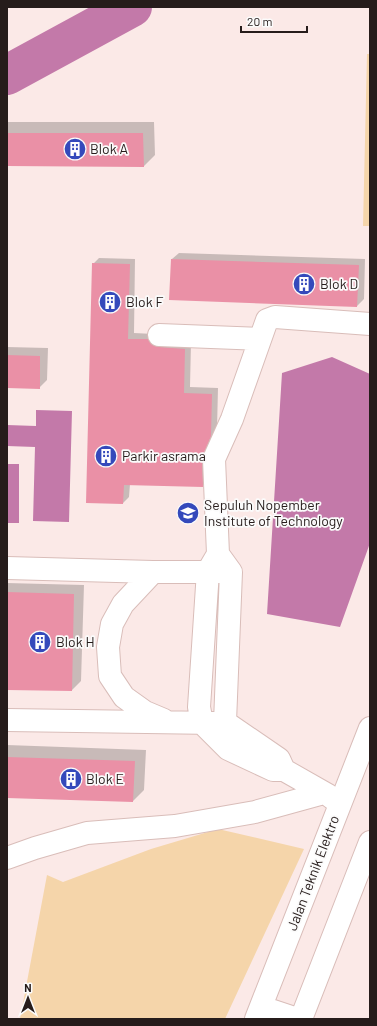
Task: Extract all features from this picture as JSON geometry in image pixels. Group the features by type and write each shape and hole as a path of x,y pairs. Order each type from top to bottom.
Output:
{"lane":[{"path":"334,797 284,770 273,770 228,749 202,724 199,707 213,562 214,459 232,419 267,320 275,317 370,324"},
{"path":"159,335 260,339"},
{"path":"7,568 153,572 213,562 231,572 225,722"},
{"path":"153,572 123,604 112,624 108,647 110,676 124,697 145,712 169,723"},
{"path":"7,720 202,724 225,722 279,759 284,770"},
{"name":"Jalan Teknik Elektro","path":"259,1013 334,797 370,728"},
{"path":"7,858 87,833 175,826 334,797"},
{"path":"301,1019 370,842"},
{"path":"259,1013 297,1019"}],"shaded area":[{"path":"367,54 370,54 370,226 363,226"},
{"path":"332,357 370,374 370,543 340,627 267,614 282,373"},
{"path":"36,410 72,411 69,522 33,521 35,447 7,446 7,425 36,426"},
{"path":"7,464 19,464 19,523 7,523"},
{"path":"218,829 304,849 225,1019 20,1019 47,875 63,882 151,849"}],"building":[{"name":"Blok A","path":"7,133 143,133 144,167 7,166"},
{"path":"171,259 359,265 357,307 169,300"},
{"path":"92,263 130,264 128,339 148,339 152,345 159,347 185,349 184,393 212,394 211,436 202,459 203,487 124,485 123,504 86,503"},
{"path":"7,355 40,356 40,389 7,388"},
{"name":"Blok H","path":"7,592 74,594 72,691 7,690"},
{"name":"Blok E","path":"7,757 135,761 133,802 7,798"}],"waterway":[{"path":"7,75 132,7"}],"place":[{"name":"Blok A","path":"75,149"},
{"name":"Blok D","path":"304,284"},
{"name":"Blok F","path":"110,302"},
{"name":"Parkir asrama","path":"106,456"},
{"name":"Sepuluh Nopember Institute of Technology","path":"188,513"},
{"name":"Blok H","path":"40,642"},
{"name":"Blok E","path":"71,779"}]}
